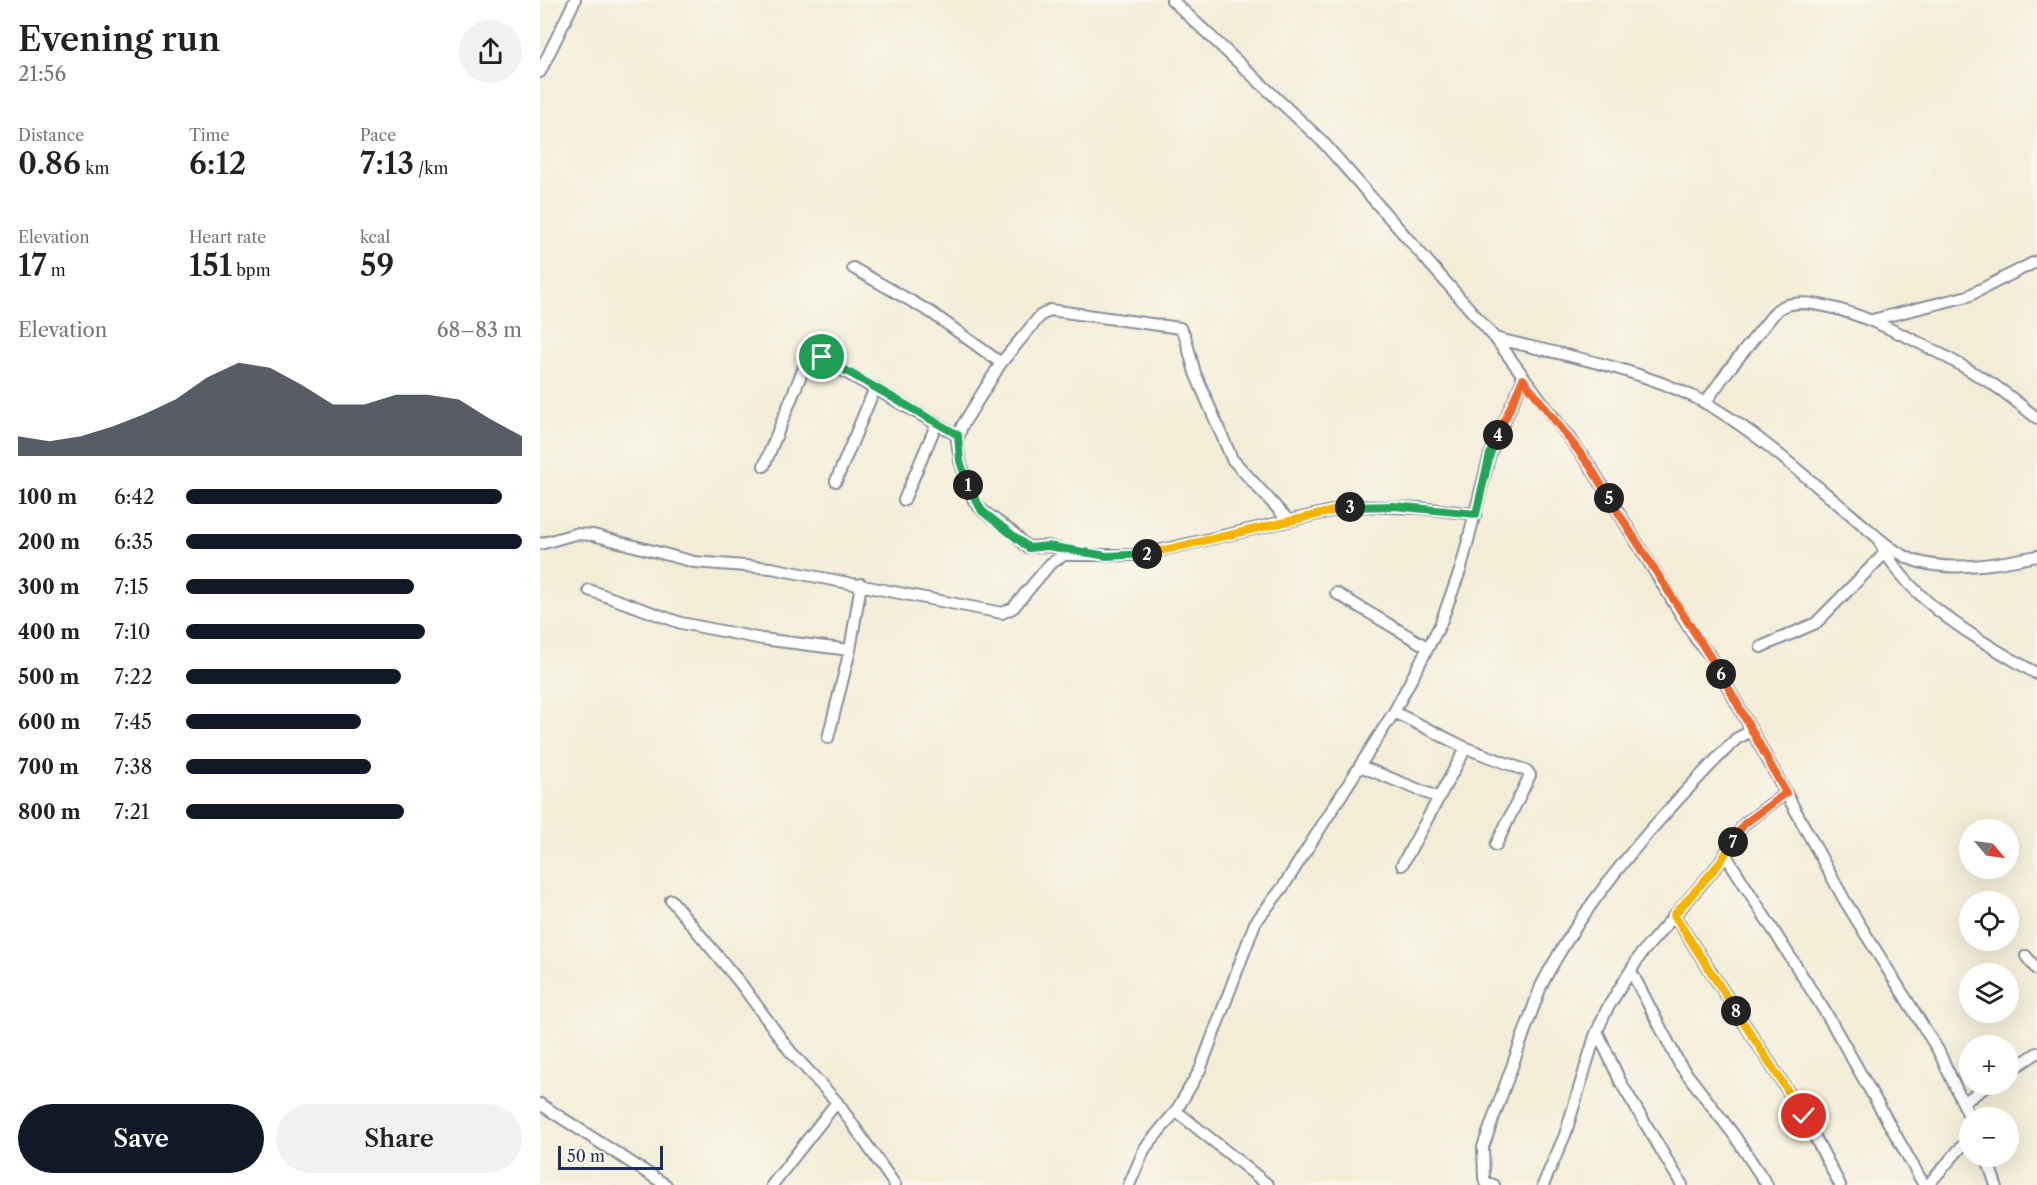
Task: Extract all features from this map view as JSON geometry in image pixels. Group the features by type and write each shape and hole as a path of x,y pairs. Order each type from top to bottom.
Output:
{"street":[{"path":"540,72 575,0"},
{"path":"1172,0 1322,141 1495,338 1523,379 1590,466 1696,639 1712,658 1845,901 1938,1050 1964,1107"},
{"path":"1872,320 1968,296 2037,261"},
{"path":"853,268 932,313 1001,363"},
{"path":"1705,403 1727,372 1782,306 1800,304 1833,309 1872,320 1893,329 1990,382 2037,418"},
{"path":"1078,554 1048,546 1027,547 1012,532 982,511 966,480 957,448 958,435 1001,363 1040,316 1050,310 1180,328 1185,336 1195,373 1232,459 1289,521"},
{"path":"1495,338 1626,372 1705,403 1764,444 1878,538 1908,558 1936,565 1977,564 2037,556"},
{"path":"765,466 807,360 813,354 958,435"},
{"path":"1129,1185 1145,1148 1176,1111 1191,1088 1211,1043 1255,923 1283,887 1395,711 1440,625 1461,568 1490,454 1523,379"},
{"path":"836,481 875,388"},
{"path":"904,500 937,423"},
{"path":"540,544 575,534 593,535 694,562 747,564 861,584 1002,613 1018,603 1057,558 1078,554 1140,555 1345,508 1370,505 1476,514"},
{"path":"1878,538 1885,553 1913,590 1939,613 2037,674"},
{"path":"1761,646 1816,623 1885,553"},
{"path":"828,738 850,650 861,584"},
{"path":"589,590 681,623 762,639 850,650"},
{"path":"1336,593 1427,647"},
{"path":"1395,711 1466,748 1527,771 1530,775 1496,845"},
{"path":"1494,1185 1486,1183 1484,1178 1483,1147 1550,968 1591,906 1647,834 1736,739 1751,731"},
{"path":"1402,865 1466,748"},
{"path":"1360,766 1439,798"},
{"path":"1543,1185 1565,1135 1607,1009 1631,971 1725,854 1744,824 1786,793"},
{"path":"1725,854 1829,1017 1926,1185 1959,1149"},
{"path":"671,900 741,984 790,1051 837,1102 896,1185"},
{"path":"1674,915 1804,1116 1840,1185"},
{"path":"2026,956 2037,970"},
{"path":"1631,971 1680,1065 1734,1135 1767,1185"},
{"path":"1598,1031 1621,1083 1682,1185"},
{"path":"2019,1065 2037,1053"},
{"path":"1962,1102 1973,1095"},
{"path":"772,1185 837,1102"},
{"path":"540,1104 666,1185"},
{"path":"1176,1111 1268,1185"},
{"path":"1990,1167 1996,1185"}],"route":[{"path":"822,357 958,435 957,448 960,461 975,501 982,511 1012,532 1026,546 1029,548 1048,546 1078,554 1107,556 1140,555 1353,506 1420,508 1476,514 1490,454 1523,379 1590,466 1696,639 1712,658 1786,793 1744,824 1718,865 1674,915 1804,1116"}]}
